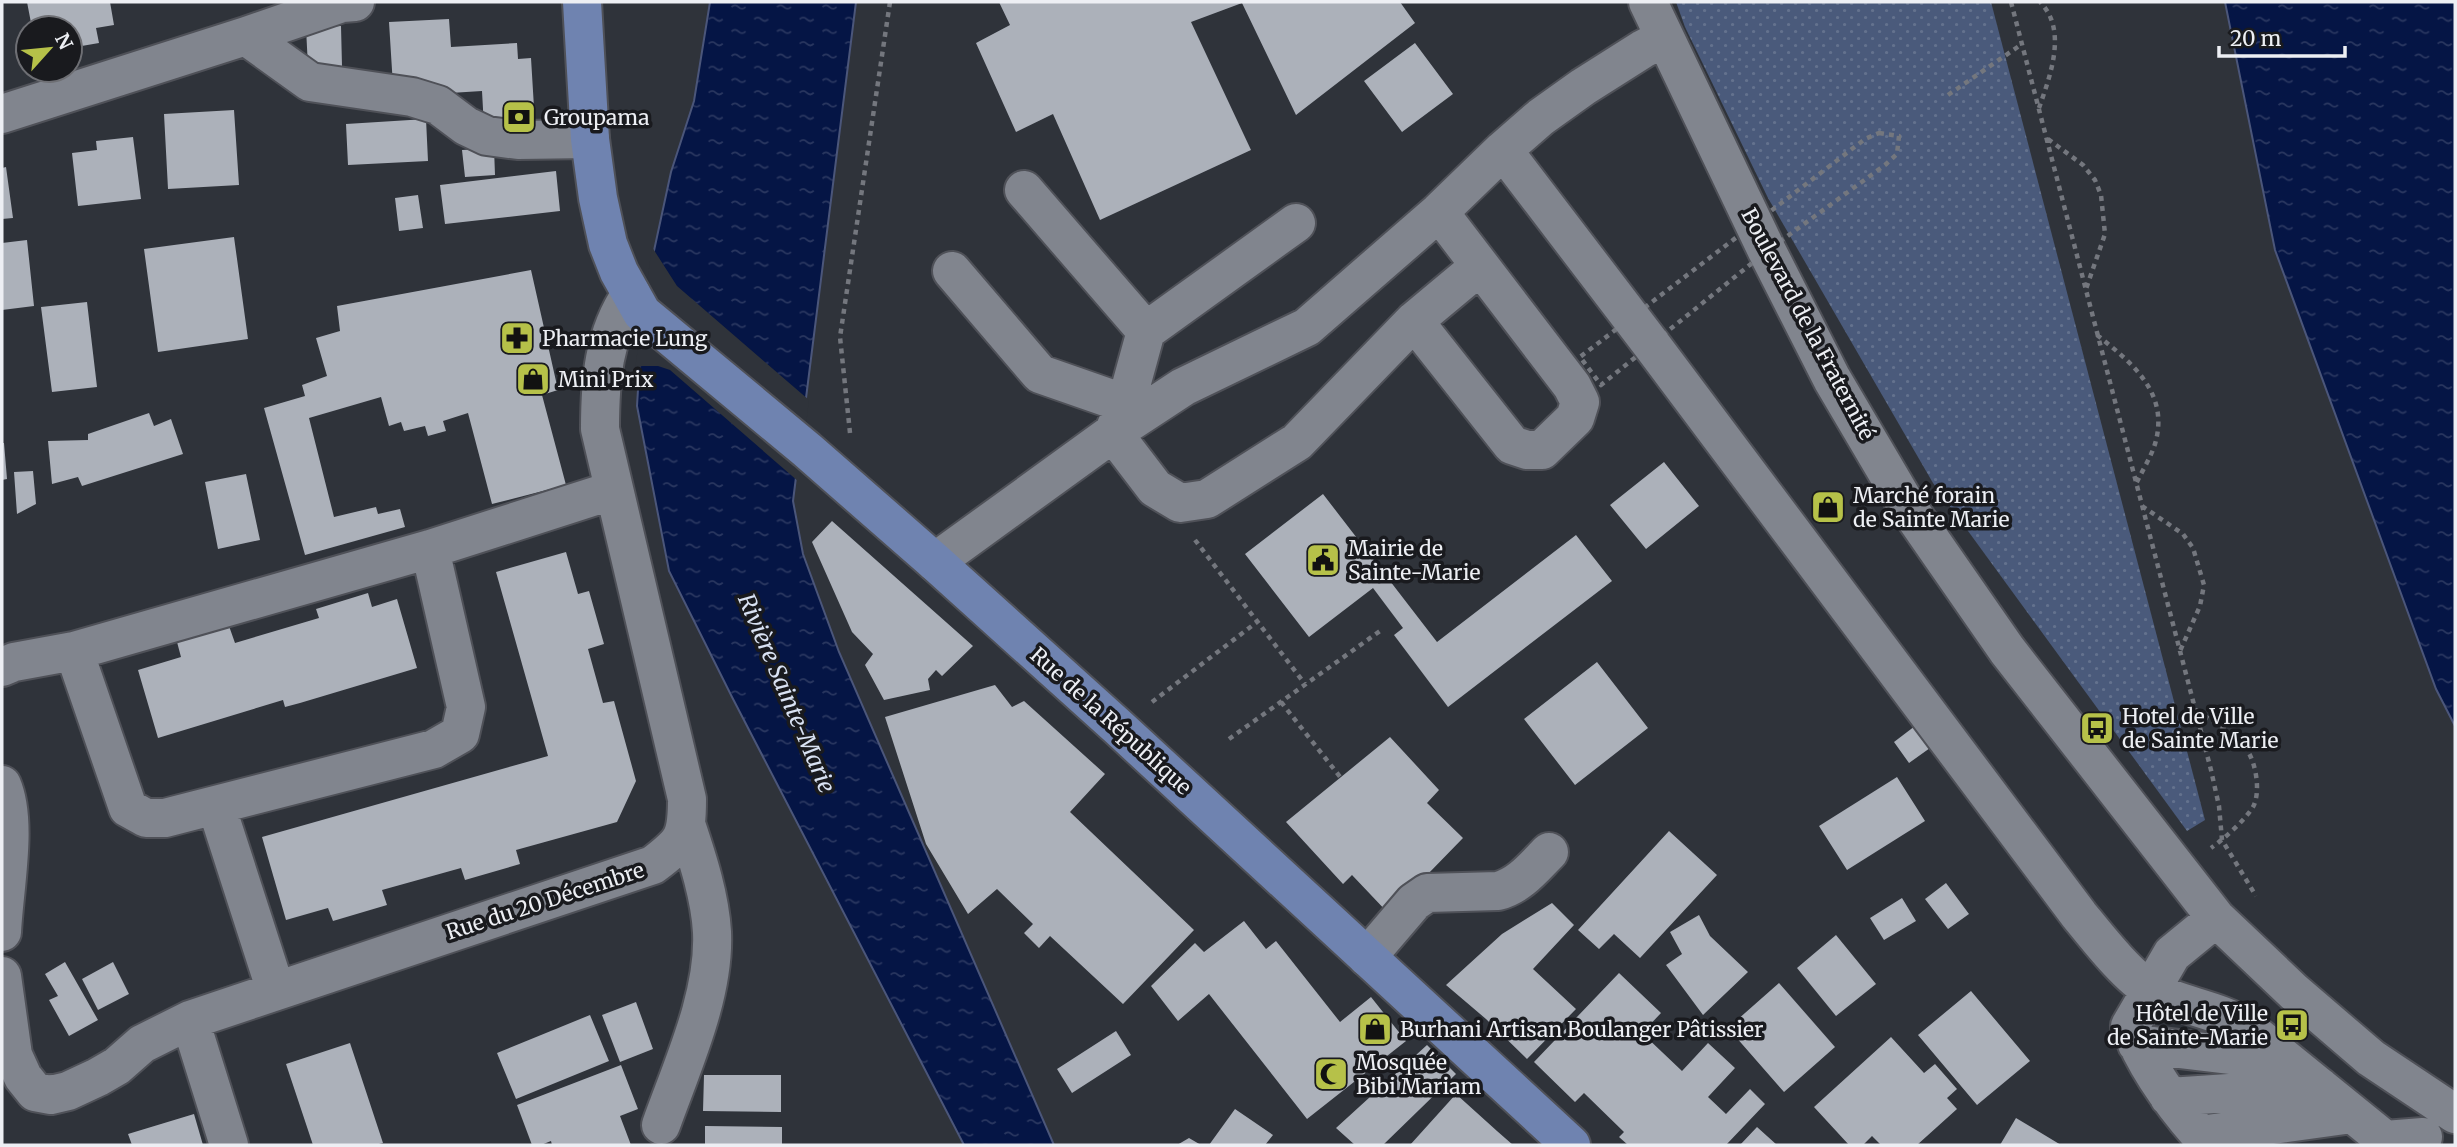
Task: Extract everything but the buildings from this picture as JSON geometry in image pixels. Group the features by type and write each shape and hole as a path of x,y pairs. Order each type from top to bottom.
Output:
{"main road":[{"path":"582,2 590,139 598,198 608,244 638,305"},
{"name":"Rue de la République","path":"638,305 935,562 1571,1145"}],"street":[{"path":"2,114 342,3 355,2"},
{"name":"Boulevard de la Fraternité","path":"1648,2 1832,379 1905,503 2007,650 2216,918 2294,992 2371,1058 2454,1113"},
{"path":"246,36 310,82 412,97 438,105 466,126 487,136 519,140 590,139"},
{"path":"935,562 1119,419 1307,327 1439,212 1541,117 1583,87 1664,38"},
{"path":"1503,150 2079,915 2116,958 2150,989 2234,1019 2320,1087 2393,1138"},
{"path":"1024,190 1146,331"},
{"path":"1414,321 1512,445 1527,450 1542,450 1575,418 1580,402 1572,386 1439,212"},
{"path":"1119,419 1146,331 1296,223"},
{"path":"952,271 1040,374 1119,419 1155,488 1180,503 1207,499 1297,442 1414,321 1480,265"},
{"path":"638,305 617,314 605,358 600,396 600,429 687,799 687,827 701,869 712,932 709,974 696,1026 662,1125"},
{"path":"2,667 14,662 74,651 430,549 614,490"},
{"path":"74,651 128,808 146,818 165,818 433,749 460,733 466,707 430,549"},
{"path":"2,785 8,798 11,824 2,932"},
{"path":"216,805 275,990"},
{"name":"Rue du 20 Décembre","path":"2,976 13,1055 23,1077 36,1092 51,1096 98,1077 117,1066 142,1044 190,1020 653,865 677,847 687,827"},
{"path":"1367,957 1414,902 1427,893 1498,891 1509,888 1520,882 1549,852"},
{"path":"2216,918 2172,954 2130,1026 2137,1044 2169,1097 2204,1140 2393,1138 2454,1113"},
{"path":"190,1020 229,1145"},
{"path":"2137,1044 2288,1062"},
{"path":"2169,1097 2320,1087"}],"path":[{"path":"856,493 840,337 890,2"},
{"path":"2011,2 2195,710 2219,806 2222,840 2254,806 2257,788 2255,767 2247,749 2195,710"},
{"path":"2039,109 2052,70 2054,38 2052,21 2040,2"},
{"path":"1948,95 2022,44"},
{"path":"2047,138 2083,165 2095,180 2101,195 2105,234 2086,290"},
{"path":"2097,335 2132,362 2154,399 2159,419 2155,443 2136,484"},
{"path":"1155,488 1305,684"},
{"path":"2142,506 2183,534 2193,548 2204,585 2200,606 2180,652"},
{"path":"1118,727 1257,622"},
{"path":"1229,739 1380,631"},
{"path":"1280,702 1341,778"}],"shaded area":[{"path":"1676,2 1991,2 2205,820 2187,831 1933,483 1768,198 1685,27"}],"water":[{"name":"Rivière Sainte-Marie","path":"710,2 856,2 793,501 803,554 839,652 1054,1145 964,1145 669,571 637,406 640,357 652,260 671,172 694,101"},
{"path":"2225,2 2455,2 2455,726 2436,689 2275,250"}],"pier":[{"path":"652,247 677,286 809,400 799,482 670,370 658,366 635,369"}],"place":[{"name":"Groupama","path":"519,117"},
{"name":"Pharmacie Lung","path":"517,338"},
{"name":"Mini Prix","path":"533,379"},
{"name":"Marché forain de Sainte Marie","path":"1828,507"},
{"name":"Mairie de Sainte-Marie","path":"1323,560"},
{"name":"Hotel de Ville de Sainte Marie","path":"2097,728"},
{"name":"Hôtel de Ville de Sainte-Marie","path":"2292,1025"},
{"name":"Burhani Artisan Boulanger Pâtissier","path":"1375,1029"},
{"name":"Mosquée Bibi Mariam","path":"1331,1074"}]}
